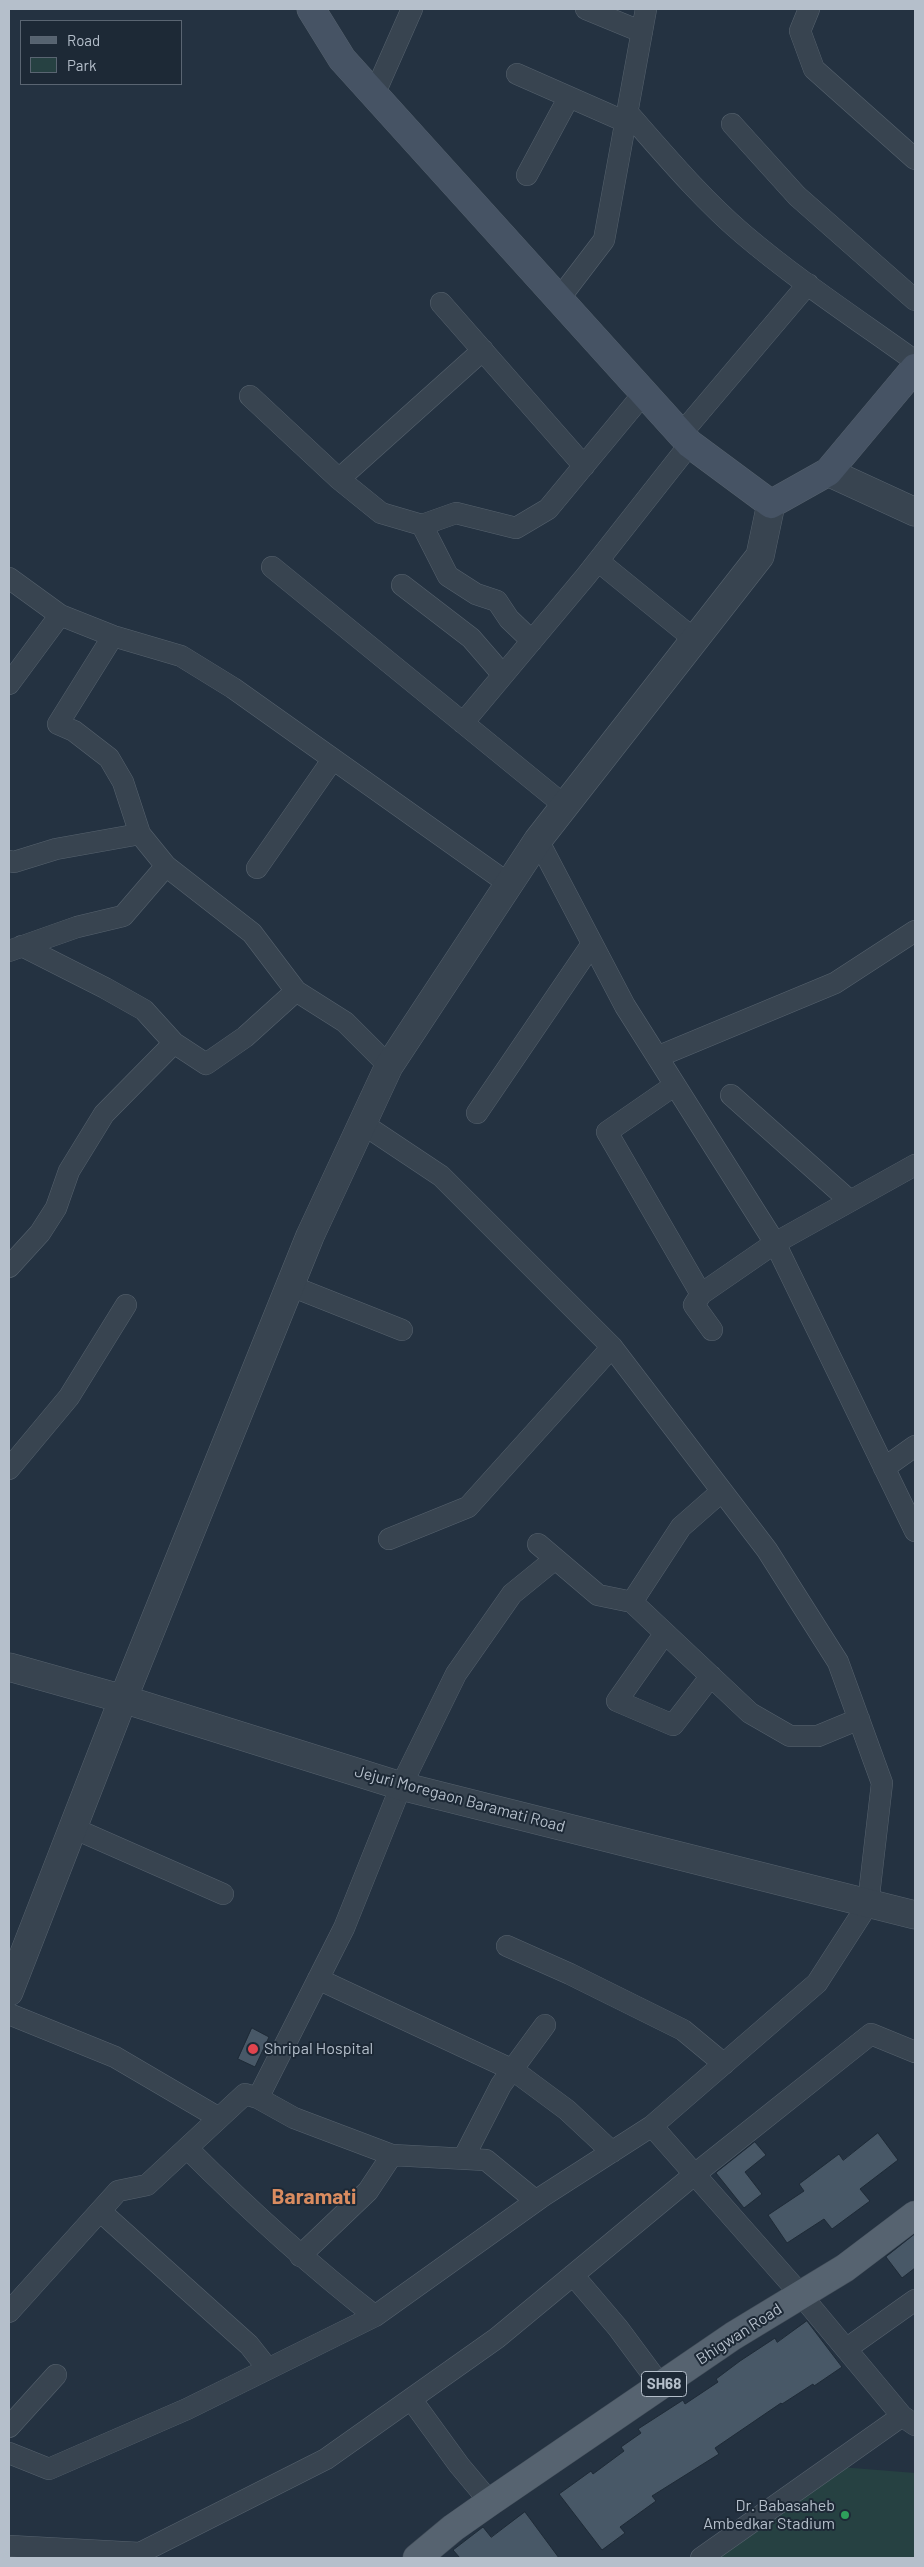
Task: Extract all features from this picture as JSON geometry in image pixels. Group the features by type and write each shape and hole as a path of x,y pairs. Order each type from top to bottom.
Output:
{"main road":[{"path":"312,9 342,59 685,439 771,504 828,472 915,368"},
{"name":"Bhigwan Road","path":"417,2558 453,2528 490,2502 733,2336 846,2268 915,2215"}],"street":[{"path":"374,95 412,9"},
{"path":"586,9 642,32"},
{"path":"559,299 604,240 646,9"},
{"path":"809,9 800,31 814,69 915,159"},
{"path":"517,74 569,97 627,118 692,186 744,234 808,284 915,361"},
{"path":"527,175 569,97"},
{"path":"732,124 797,196 915,300"},
{"path":"463,723 598,561 685,439 808,284"},
{"path":"441,303 584,466"},
{"path":"339,479 483,350"},
{"path":"250,396 339,479 381,513 422,525 456,513 516,528 548,508 644,393"},
{"path":"828,472 915,512"},
{"path":"9,1992 123,1699 310,1236 389,1066 538,840 760,556 771,504"},
{"path":"422,525 448,576 476,594 497,601 510,619 532,641"},
{"path":"598,561 694,639"},
{"path":"272,567 565,806"},
{"path":"9,578 60,615 113,636 181,656 233,688 509,884"},
{"path":"402,585 471,638 504,675"},
{"path":"9,684 60,615"},
{"path":"113,636 58,724 74,730 108,758 123,782 140,834 166,866 252,934 296,991 345,1022 389,1066"},
{"path":"257,868 333,759"},
{"path":"9,861 14,862 56,849 140,834"},
{"path":"538,840 625,1006 775,1243 915,1531"},
{"path":"15,949 77,927 123,916 166,866"},
{"path":"657,1057 835,983 915,931"},
{"path":"477,1113 592,944"},
{"path":"15,949 105,988 144,1010 174,1043 206,1064 245,1037 296,991"},
{"path":"9,1267 40,1233 56,1208 69,1171 104,1114 174,1043"},
{"path":"675,1085 606,1132 701,1294"},
{"path":"731,1095 850,1201"},
{"path":"9,2453 49,2469 187,2409 375,2316 536,2201 652,2126 817,1983 868,1904 882,1784 838,1662 767,1550 612,1347 441,1176 363,1124"},
{"path":"712,1330 694,1305 701,1294 775,1243 915,1165"},
{"path":"290,1286 402,1330"},
{"path":"9,1469 69,1397 126,1305"},
{"path":"389,1539 468,1506 612,1347"},
{"path":"884,1468 915,1446"},
{"path":"632,1602 681,1526 722,1492"},
{"path":"538,1544 598,1595 632,1602 750,1713 790,1736 818,1736 859,1718"},
{"path":"258,2098 344,1928 401,1786 456,1674 512,1594 555,1560"},
{"path":"665,1633 617,1701 673,1725 711,1676"},
{"name":"Jejuri Moregaon Baramati Road","path":"9,1667 123,1699 401,1786 915,1915"},
{"path":"73,1828 223,1894"},
{"path":"507,1946 683,2030 724,2064"},
{"path":"318,1979 513,2070 567,2110 612,2152"},
{"path":"9,2014 115,2056 219,2118"},
{"path":"463,2159 501,2086 545,2025"},
{"path":"9,2546 140,2553 326,2459 497,2338 695,2174 871,2034 915,2052"},
{"path":"9,2312 118,2191 148,2185 245,2094 258,2098 294,2118 392,2155 486,2160 536,2201"},
{"path":"652,2126 908,2420 701,2558"},
{"path":"187,2148 244,2205 300,2256 375,2316"},
{"path":"300,2256 368,2191 392,2155"},
{"path":"100,2211 249,2345 268,2369"},
{"path":"573,2275 618,2328 661,2386"},
{"path":"846,2349 915,2300"},
{"path":"9,2427 56,2375"},
{"path":"411,2399 459,2465 490,2502"}],"green space":[{"name":"Dr. Babasaheb Ambedkar Stadium","path":"840,2467 915,2473 915,2558 718,2558"}],"building":[{"path":"252,2028 269,2037 255,2067 238,2059"},
{"path":"878,2133 898,2160 860,2189 870,2201 832,2229 824,2219 787,2243 768,2215 804,2191 799,2184 839,2154 843,2160"},
{"path":"755,2142 766,2155 745,2172 762,2194 744,2208 716,2173"},
{"path":"915,2234 915,2268 902,2278 886,2257"},
{"path":"807,2321 842,2367 814,2386 813,2384 781,2403 715,2448 719,2454 652,2496 656,2501 620,2527 625,2533 602,2550 559,2494 591,2471 593,2474 624,2451 621,2447 641,2433 638,2429 683,2400 685,2404 718,2382 716,2379 740,2361 775,2338 777,2342"},
{"path":"525,2512 559,2558 460,2558 453,2550 483,2527 491,2537"}],"place":[{"name":"Shripal Hospital","path":"253,2049"},
{"name":"Dr. Babasaheb Ambedkar Stadium","path":"845,2515"}],"district":[{"name":"Baramati","path":"314,2197"}]}
